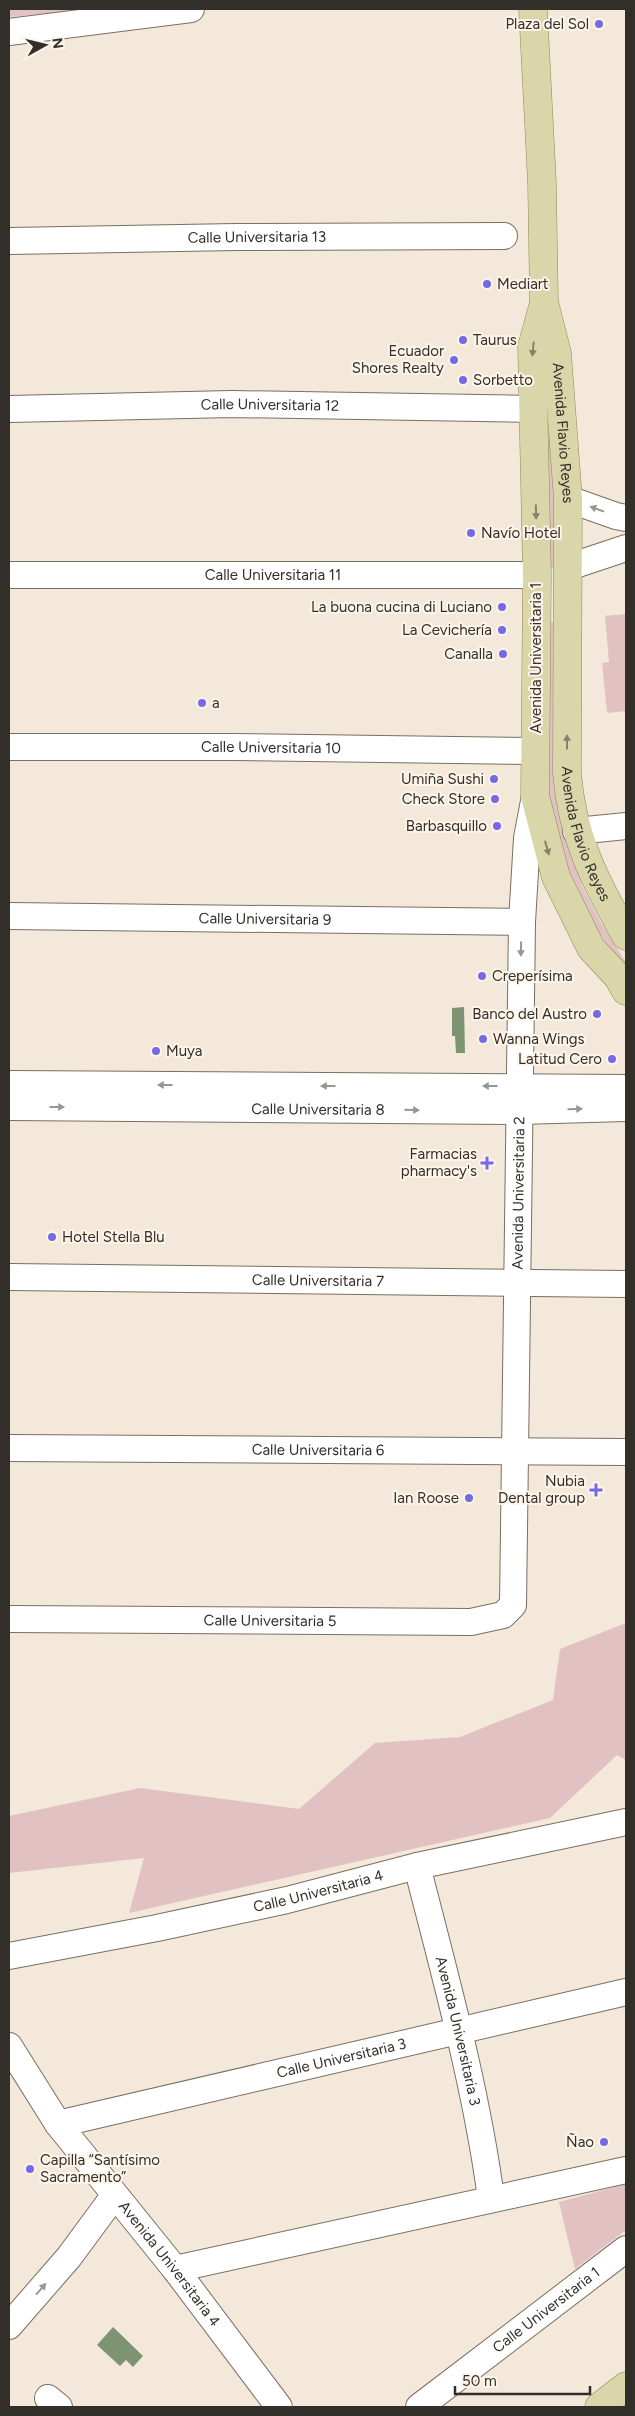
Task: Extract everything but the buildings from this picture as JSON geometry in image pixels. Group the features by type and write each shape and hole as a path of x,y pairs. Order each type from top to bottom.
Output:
{"main road":[{"name":"Avenida Flavio Reyes","path":"533,9 542,192 544,302 557,353 568,498 567,773 569,801 576,831 598,886 626,936"},
{"name":"Avenida Universitaria 1","path":"544,302 532,347 537,575 535,796 546,844 560,886 591,948 618,977 626,992"},
{"path":"599,2407 626,2386"}],"street":[{"path":"9,32 191,9"},
{"name":"Calle Universitaria 13","path":"9,241 236,237 504,236"},
{"name":"Calle Universitaria 12","path":"9,409 232,404 533,409"},
{"path":"568,498 626,518"},
{"path":"569,568 626,548"},
{"name":"Calle Universitaria 11","path":"9,575 537,575"},
{"name":"Calle Universitaria 10","path":"9,747 233,747 535,752"},
{"name":"Avenida Universitaria 2","path":"515,1592 522,922 527,838 535,796"},
{"path":"576,831 626,826"},
{"name":"Calle Universitaria 9","path":"9,916 522,922"},
{"name":"Calle Universitaria 8","path":"9,1084 227,1096 520,1098 626,1108"},
{"name":"Calle Universitaria 8","path":"520,1098 626,1088"},
{"name":"Calle Universitaria 8","path":"9,1107 227,1096"},
{"name":"Calle Universitaria 7","path":"9,1276 626,1284"},
{"name":"Calle Universitaria 6","path":"9,1448 626,1452"},
{"name":"Calle Universitaria 5","path":"9,1619 471,1622 503,1615 513,1605 515,1592"},
{"name":"Calle Universitaria 4","path":"9,1956 157,1928 278,1902 417,1866 626,1822"},
{"name":"Avenida Universitaria 3","path":"417,1866 459,2030 481,2130 491,2198"},
{"name":"Calle Universitaria 3","path":"58,2124 626,1992"},
{"name":"Avenida Universitaria 4","path":"9,2046 58,2124 114,2196 175,2269 279,2407"},
{"path":"175,2269 491,2198 626,2170"},
{"path":"9,2326 69,2257 114,2196"},
{"name":"Calle Universitaria 1","path":"419,2407 626,2249"}],"shaded area":[{"path":"9,9 88,9 9,17"},
{"path":"549,429 555,464 559,568 549,568 547,464"},
{"path":"626,614 626,711 607,713 602,663 609,662 605,616"},
{"path":"547,622 555,622 556,789 562,826 583,888 601,923 626,962 626,969 593,925 563,859 548,794"},
{"path":"464,1007 465,1053 456,1053 455,1036 452,1036 452,1008"},
{"path":"626,1623 626,1760 617,1755 550,1818 129,1913 144,1858 9,1873 9,1816 140,1788 299,1809 375,1743 460,1737 553,1700 560,1649"},
{"path":"626,2184 626,2230 575,2269 559,2202"},
{"path":"113,2327 143,2356 133,2367 126,2360 120,2366 97,2345"}],"place":[{"name":"Plaza del Sol","path":"599,24"},
{"name":"Mediart","path":"487,284"},
{"name":"Taurus","path":"463,340"},
{"name":"Ecuador Shores Realty","path":"454,360"},
{"name":"Sorbetto","path":"463,380"},
{"name":"Navío Hotel","path":"471,533"},
{"name":"La buona cucina di Luciano","path":"502,607"},
{"name":"La Cevichería","path":"502,630"},
{"name":"Canalla","path":"503,654"},
{"name":"a","path":"202,703"},
{"name":"Umiña Sushi","path":"494,779"},
{"name":"Check Store","path":"495,799"},
{"name":"Barbasquillo","path":"497,826"},
{"name":"Creperísima","path":"482,976"},
{"name":"Banco del Austro","path":"597,1014"},
{"name":"Wanna Wings","path":"483,1039"},
{"name":"Muya","path":"156,1051"},
{"name":"Latitud Cero","path":"612,1059"},
{"name":"Farmacias pharmacy's","path":"487,1163"},
{"name":"Hotel Stella Blu","path":"52,1237"},
{"name":"Nubia Dental group","path":"596,1490"},
{"name":"Ian Roose","path":"469,1498"},
{"name":"Ñao","path":"604,2142"},
{"name":"Capilla “Santísimo Sacramento”","path":"30,2169"}]}
